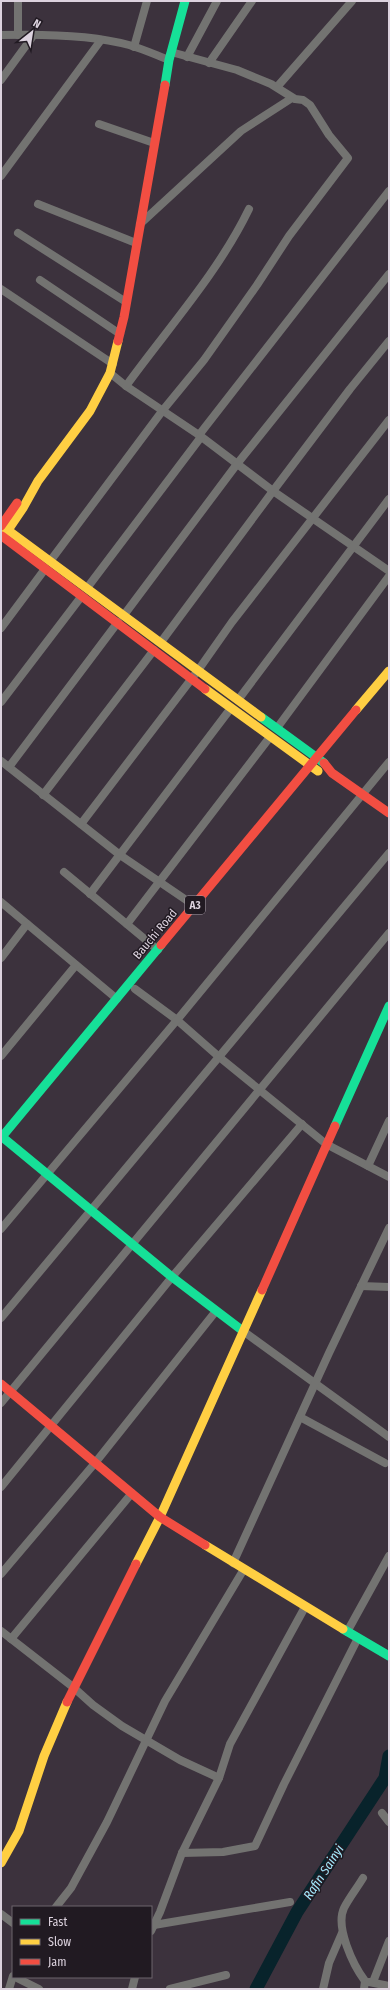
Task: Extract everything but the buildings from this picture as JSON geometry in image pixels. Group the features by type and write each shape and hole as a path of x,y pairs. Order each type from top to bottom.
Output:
{"main road":[{"path":"2,531 18,502 38,481 90,411 110,373 120,334 170,56 185,1"},
{"path":"2,531 51,560 87,588 154,650 314,771 332,773"},
{"path":"2,531 45,569 81,597 121,618 161,642 321,760 332,773 389,813"},
{"name":"Bauchi Road","path":"2,1140 195,906 314,771 389,671"},
{"name":"Bauchi Road","path":"321,760 389,683"},
{"name":"Bauchi Road","path":"2,1140 135,989 293,801"},
{"path":"1,1863 18,1831 44,1756 73,1687 160,1517 389,1006"},
{"path":"2,1140 92,1210 172,1277 243,1331"},
{"path":"1,1384 160,1517 305,1608 389,1656"}],"street":[{"path":"18,1 18,35"},
{"path":"134,47 147,1"},
{"path":"187,57 216,1"},
{"path":"209,63 252,1"},
{"path":"276,87 352,1"},
{"path":"1,36 18,35 101,40 170,56 187,57 238,70 276,87 292,98 303,100 310,105 329,135 348,158 289,236 257,286 204,360 163,410 51,560"},
{"path":"1,80 32,36"},
{"path":"1,176 101,40"},
{"path":"139,225 241,131 292,98"},
{"path":"99,124 154,143"},
{"path":"87,588 200,436 389,191"},
{"path":"38,204 136,243"},
{"path":"126,386 203,284 241,226 249,209"},
{"path":"18,233 126,302"},
{"path":"9,767 237,464 389,274"},
{"path":"40,280 120,334"},
{"path":"1,289 113,364"},
{"path":"161,642 350,389 389,341"},
{"path":"110,373 126,386 200,436 273,491 389,571"},
{"path":"81,824 199,670 232,622 389,420"},
{"path":"238,700 389,499"},
{"path":"1,628 45,569"},
{"path":"277,728 389,576"},
{"path":"1,702 81,597"},
{"path":"43,794 154,650"},
{"path":"90,894 231,708"},
{"path":"127,924 270,737"},
{"path":"1,761 120,855 195,906"},
{"path":"1,1228 176,1020 389,762"},
{"path":"1,1318 218,1056 389,853"},
{"path":"64,872 158,950"},
{"path":"1,902 117,999"},
{"path":"1,958 27,924"},
{"path":"1,1403 389,933"},
{"path":"1,1056 76,965"},
{"path":"135,989 176,1020 326,1144 389,1177"},
{"path":"368,1166 389,1121"},
{"path":"1,1487 172,1277 302,1124"},
{"path":"233,1563 314,1384 389,1228"},
{"path":"361,1286 389,1287"},
{"path":"1,1574 95,1463 216,1311"},
{"path":"243,1331 389,1437"},
{"path":"300,1416 385,1463"},
{"path":"12,1639 132,1493"},
{"path":"347,1632 389,1556"},
{"path":"57,1906 71,1888 111,1815 165,1701 244,1569"},
{"path":"152,1928 182,1853 219,1778 230,1744 305,1608"},
{"path":"1,1630 73,1687 93,1705 122,1726 180,1760 219,1778"},
{"path":"182,1853 223,1852 256,1846 284,1784 358,1638"},
{"path":"382,1813 389,1822"},
{"path":"323,1989 329,1963 342,1933 343,1909 363,1878"},
{"path":"152,1928 290,1902"},
{"path":"1,1914 12,1922"},
{"path":"342,1933 356,1970 367,1984 389,1986"},
{"path":"367,1984 389,1941"},
{"path":"170,1989 226,1974"},
{"path":"9,1989 12,1978"},
{"path":"17,1978 39,1989"},
{"path":"132,1989 135,1978"}],"waterway":[{"name":"Rafin Sainyi","path":"256,1989 297,1912 385,1778 389,1756"},
{"name":"Rafin Sainyi","path":"385,1778 389,1784"}],"traffic: fast":[{"path":"165,85 169,60 185,1"},
{"path":"261,717 324,763"},
{"path":"1,1138 161,945"},
{"path":"335,1126 389,1006"},
{"path":"1,1136 172,1277 243,1331"},
{"path":"343,1629 389,1656"}],"traffic: slow":[{"path":"4,536 23,508 38,481 90,411 110,373 118,341"},
{"path":"1,525 261,717"},
{"path":"356,710 389,671"},
{"path":"205,689 318,771"},
{"path":"136,1564 160,1517 262,1290"},
{"path":"205,1545 343,1629"},
{"path":"1,1863 19,1831 44,1756 67,1702"}],"traffic: jam":[{"path":"118,341 124,317 165,85"},
{"path":"1,526 17,503"},
{"path":"2,536 205,689"},
{"path":"161,945 356,710"},
{"path":"324,763 332,773 389,813"},
{"path":"262,1290 335,1126"},
{"path":"1,1384 160,1517 205,1545"},
{"path":"67,1702 136,1564"}]}
